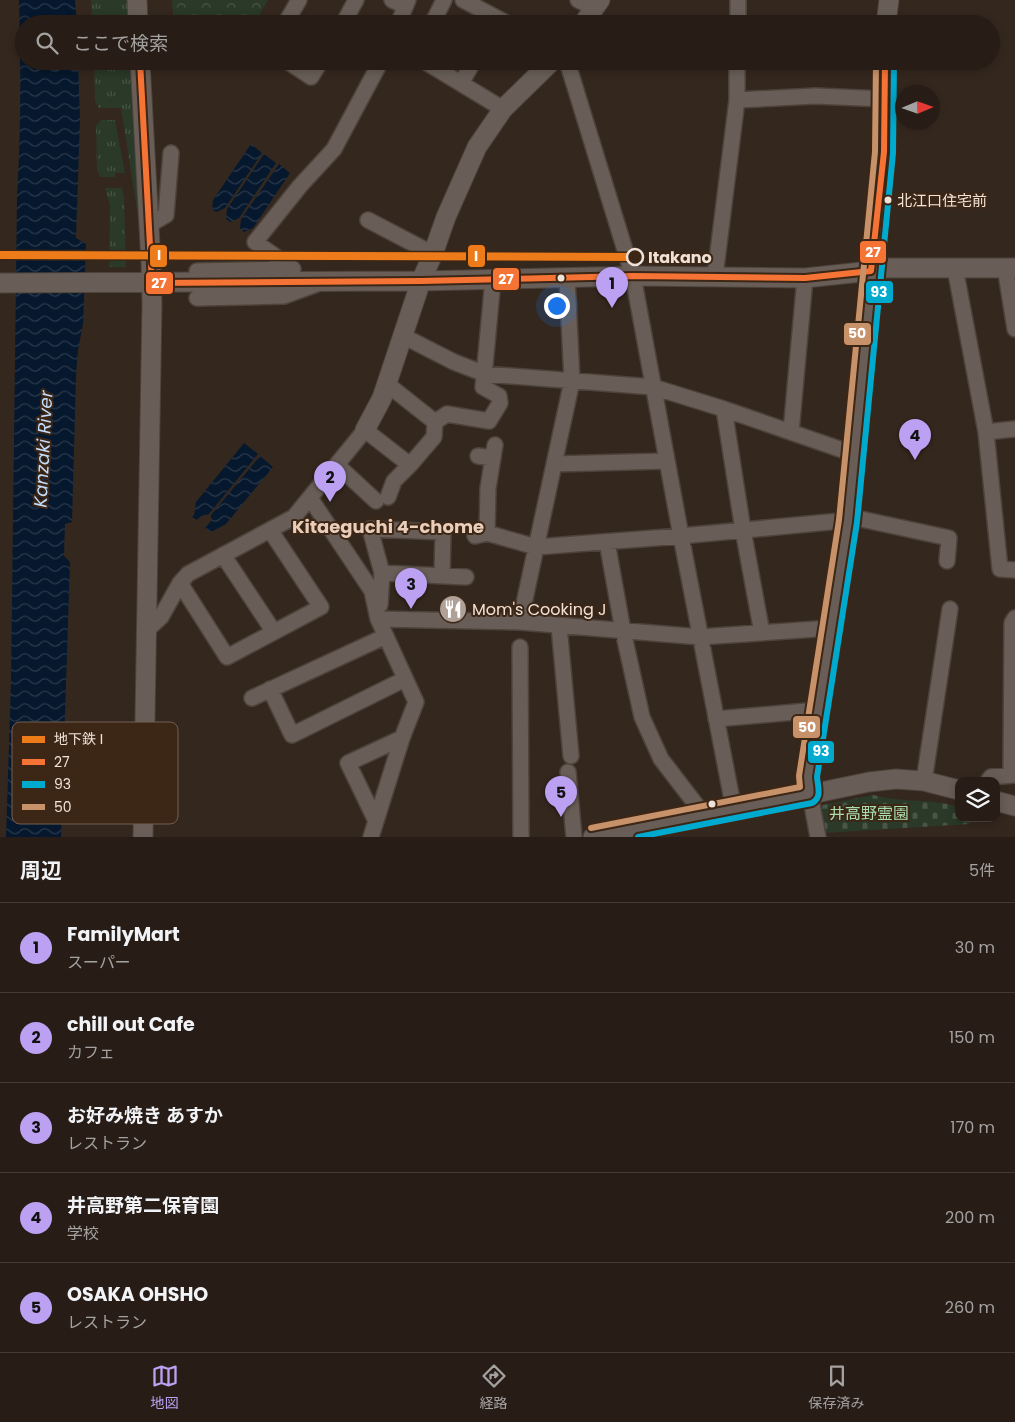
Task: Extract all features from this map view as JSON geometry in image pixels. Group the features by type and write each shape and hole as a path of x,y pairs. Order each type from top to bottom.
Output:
{"street":[{"path":"137,0 138,15"},
{"path":"290,15 299,0"},
{"path":"347,15 356,0"},
{"path":"436,15 444,0"},
{"path":"463,0 488,15"},
{"path":"738,0 738,15"},
{"path":"887,15 888,0"},
{"path":"400,15 402,2"},
{"path":"586,15 591,3"},
{"path":"141,70 150,225 145,282 147,630 145,722"},
{"path":"301,70 312,77 316,70"},
{"path":"325,281 292,268 255,242 300,186 334,149 376,70"},
{"path":"440,70 503,109"},
{"path":"462,83 469,70"},
{"path":"147,630 161,617 180,583 188,574 294,517 365,430 382,398 421,281 477,147 503,109 543,70"},
{"path":"570,70 633,276 734,810"},
{"path":"715,276 737,100 738,70"},
{"path":"818,837 808,777 848,520 884,152 886,70"},
{"path":"737,100 815,96 885,99"},
{"path":"150,225 166,215 171,153"},
{"path":"368,220 433,254"},
{"path":"0,283 421,281 633,276 805,278 884,268 1010,267 1015,329"},
{"path":"197,272 292,268"},
{"path":"955,268 986,432 1000,569 1015,570"},
{"path":"520,622 572,380 567,277"},
{"path":"791,432 805,278"},
{"path":"435,422 447,414 489,421 500,403 498,396 483,387 493,279"},
{"path":"197,298 284,296 325,281"},
{"path":"403,336 454,362 485,374 653,387 724,409 854,454"},
{"path":"387,384 435,422"},
{"path":"724,409 762,634"},
{"path":"337,465 382,499 394,481 434,437 435,422"},
{"path":"986,432 1015,429"},
{"path":"365,430 410,465"},
{"path":"489,453 488,488 481,535 536,547 861,519 948,538 947,561"},
{"path":"554,464 667,461"},
{"path":"310,498 372,591 378,619 416,702 402,738 371,837"},
{"path":"378,619 382,573 370,529 443,532 442,576"},
{"path":"180,583 227,657 322,606 270,530"},
{"path":"607,542 623,631 642,717 661,759 704,815"},
{"path":"223,555 274,632"},
{"path":"382,573 466,577"},
{"path":"924,781 950,610"},
{"path":"991,777 1013,775 1012,623 1015,618"},
{"path":"378,619 520,622 700,637 832,628"},
{"path":"559,626 571,756"},
{"path":"252,698 386,636"},
{"path":"520,647 521,837"},
{"path":"270,690 292,734 405,679"},
{"path":"716,719 818,710"},
{"path":"376,820 348,763 402,738"},
{"path":"568,772 574,837"},
{"path":"594,837 878,781 896,779 924,781 955,789"},
{"path":"1000,802 1015,806"},
{"path":"143,824 143,837"}],"green space":[{"path":"91,0 129,0 130,15 92,15"},
{"path":"172,0 268,0 259,15 173,15"},
{"path":"94,70 133,70 141,218 138,216 121,108 99,108 95,101"},
{"path":"101,120 115,120 125,173 115,173 115,177 100,177 97,170 96,126"},
{"path":"105,188 122,188 124,196 126,267 109,267 110,205"},
{"name":"井高野霊園","path":"873,795 894,799 938,802 955,806 955,822 970,822 970,824 823,833 818,806"}],"water":[{"path":"19,0 75,0 76,15 19,15"},
{"name":"Kanzaki River","path":"20,70 78,70 80,119 76,238 86,244 83,324 76,376 72,522 65,524 64,556 70,562 65,722 12,722 12,824 61,824 61,837 6,837 11,682"},
{"path":"251,144 262,153 225,208 216,212 212,209 213,200"},
{"path":"264,154 276,163 239,218 230,222 226,219 227,209"},
{"path":"279,164 290,173 253,228 244,232 240,228 241,219"},
{"path":"244,443 258,454 209,514 201,516 197,520 192,517 196,502"},
{"path":"260,456 273,467 226,524 211,532 205,528 211,521 211,515"}],"metro line":[{"name":"I","path":"0,255 635,257"}],"transit line":[{"name":"27","path":"140,70 152,283 421,281 633,276 805,278 871,271 884,152 885,70"},
{"name":"50","path":"591,828 800,787 799,776 839,520 875,152 876,70"},
{"name":"93","path":"638,837 812,803 817,798 817,777 857,522 893,153 894,70"}],"place":[{"name":"北江口住宅前","path":"888,200"},
{"name":"Itakano","path":"635,257"},
{"name":"FamilyMart","path":"612,308"},
{"name":"井高野第二保育園","path":"915,460"},
{"name":"chill out Cafe","path":"330,502"},
{"name":"お好み焼き あすか","path":"411,609"},
{"name":"Mom's Cooking J","path":"453,609"},
{"name":"OSAKA OHSHO","path":"561,817"}],"district":[{"name":"Kitaeguchi 4-chome","path":"388,526"}]}
